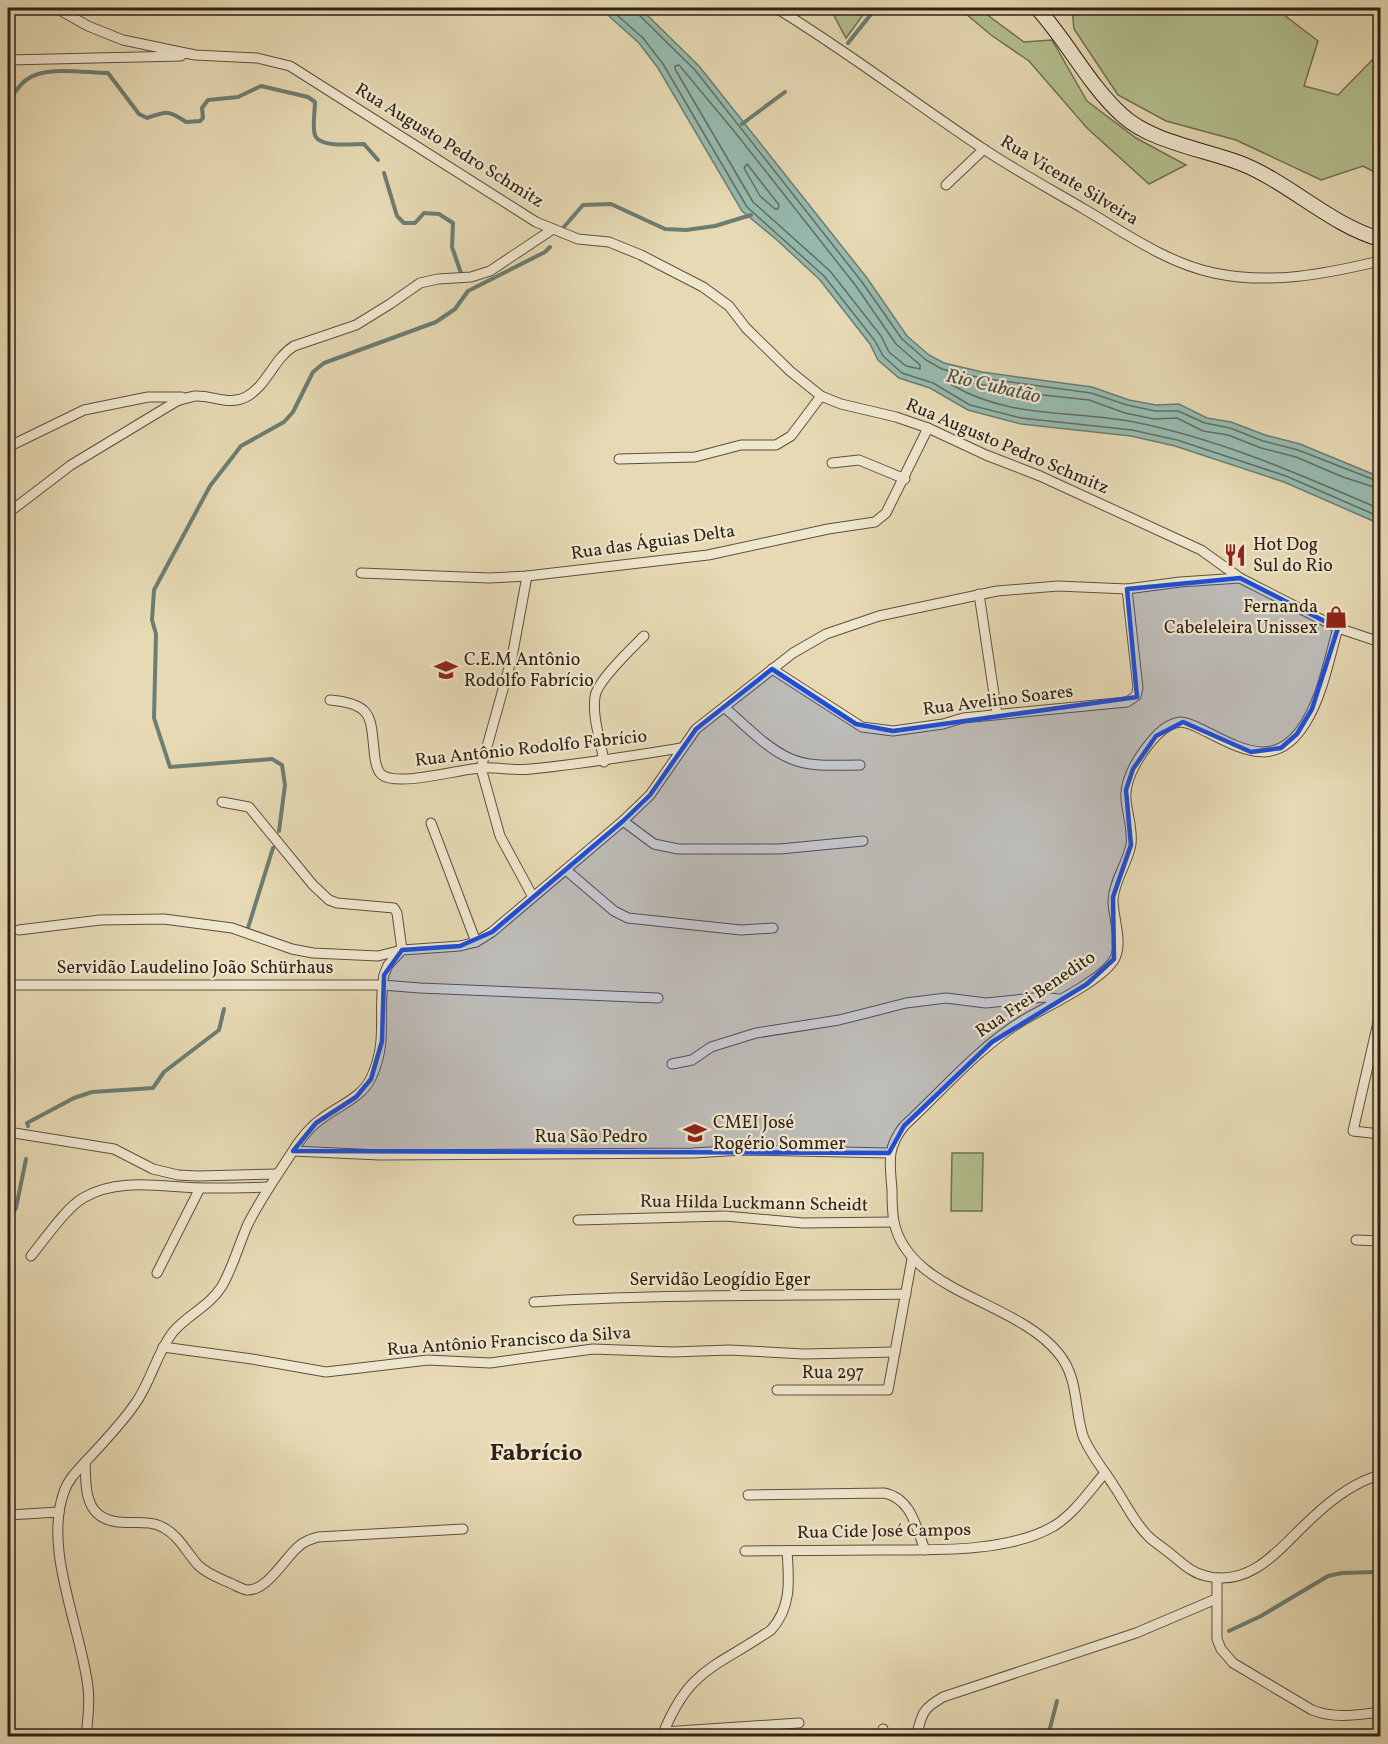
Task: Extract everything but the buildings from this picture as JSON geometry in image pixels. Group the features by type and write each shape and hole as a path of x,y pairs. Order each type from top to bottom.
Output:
{"main road":[{"path":"1037,8 1060,34 1089,78 1123,117 1144,130 1168,140 1242,164 1294,192 1359,232 1380,238"}],"street":[{"name":"Rua Augusto Pedro Schmitz","path":"56,8 88,26 123,40 195,55 257,58 290,66 536,222 578,239 609,242 641,255 703,287 729,306 746,328 790,371 821,396 841,404 896,417 928,428 986,455 1040,476 1201,550 1240,578 1338,628 1380,642"},
{"name":"Rua Vicente Silveira","path":"781,9 984,149 1141,243 1179,262 1205,271 1245,277 1293,278 1380,261"},
{"path":"8,60 195,55"},
{"path":"946,185 984,149"},
{"path":"8,447 84,410 95,407 148,397 202,396 232,401 246,397 257,388 286,352 294,346 356,325 420,283 438,279 471,277 490,272 553,229"},
{"path":"619,459 695,457 741,444 776,445 788,438 821,396"},
{"path":"8,513 41,487 100,447 177,401 187,398"},
{"name":"Rua das Águias Delta","path":"361,573 489,578 527,576 708,555 828,529 875,522 886,513 905,479 928,428"},
{"path":"832,463 859,460 905,479"},
{"path":"527,576 512,657 481,768 500,836 533,897"},
{"path":"19,930 100,920 164,919 232,928 292,949 312,953 378,956 402,950 460,946 476,942 492,932 566,870 650,795 696,729 726,708 793,652 817,638 860,621 979,594 1042,586 1127,589 1180,582 1240,578"},
{"name":"Rua Avelino Soares","path":"772,669 856,724 881,731 943,724 963,718 1123,702 1134,699 1138,688 1127,589"},
{"path":"979,594 997,714"},
{"name":"Rua Frei Benedito","path":"889,1153 895,1137 904,1126 992,1042 1058,999 1087,984 1105,970 1114,959 1117,942 1113,897 1131,844 1126,790 1133,769 1156,736 1169,725 1183,722 1251,752 1262,753 1281,748 1297,734 1312,710 1338,628"},
{"path":"604,762 594,695 605,677 644,636"},
{"name":"Rua Antônio Rodolfo Fabrício","path":"330,700 351,702 362,707 370,720 376,764 380,774 390,779 408,779 481,768 530,770 604,762 681,748"},
{"path":"726,708 756,735 789,758 819,765 860,765"},
{"path":"86,1737 89,1689 63,1575 58,1535 59,1512 67,1485 135,1404 151,1377 163,1347 178,1326 220,1289 249,1224 269,1187 293,1151 316,1123 356,1097 371,1079 382,1041 382,985 387,967 402,950 397,913 394,908 338,903 329,900 313,885 249,807 222,802"},
{"path":"623,821 654,844 678,849 780,849 863,841"},
{"path":"431,823 476,942"},
{"path":"566,870 614,911 628,918 741,930 773,928"},
{"name":"Servidão Laudelino João Schürhaus","path":"8,985 382,985 658,998"},
{"path":"672,1064 692,1060 711,1047 756,1033 839,1020 906,1003 946,998 986,1003 1044,997 1058,999"},
{"path":"1380,1014 1353,1131 1380,1134"},
{"path":"8,1132 114,1149 153,1169 178,1175 277,1174"},
{"name":"Rua São Pedro","path":"293,1151 380,1155 693,1153 744,1150 889,1153"},
{"path":"889,1153 894,1222 903,1245 912,1259 929,1273 1032,1329 1053,1347 1070,1372 1085,1439 1105,1473 1133,1517 1150,1538 1195,1572 1216,1578 1232,1578 1263,1565 1330,1502 1354,1485 1380,1475"},
{"path":"31,1256 69,1209 84,1197 131,1184 200,1188 269,1187"},
{"path":"157,1273 200,1188"},
{"name":"Rua Hilda Luckmann Scheidt","path":"578,1220 724,1216 803,1223 894,1222"},
{"path":"1356,1240 1380,1241"},
{"path":"895,1352 912,1259"},
{"name":"Servidão Leogídio Eger","path":"534,1302 624,1296 906,1294"},
{"name":"Rua Antônio Francisco da Silva","path":"163,1347 326,1372 428,1360 490,1363 593,1349 674,1352 729,1350 804,1354 895,1352"},
{"name":"Rua 297","path":"777,1390 888,1390 895,1352"},
{"path":"85,1462 87,1494 90,1503 99,1515 120,1522 155,1524 165,1528 199,1566 212,1575 246,1590 253,1589 268,1580 297,1547 318,1536 463,1529"},
{"name":"Rua Cide José Campos","path":"745,1551 925,1550 984,1546 1041,1532 1055,1525 1073,1510 1105,1473"},
{"path":"748,1495 884,1493 896,1495 908,1509 925,1550"},
{"path":"8,1515 59,1512"},
{"path":"662,1734 682,1695 702,1673 764,1635 778,1622 784,1612 788,1592 787,1551"},
{"path":"1216,1578 1217,1639 1226,1656 1239,1668 1322,1713 1350,1716 1380,1712"},
{"path":"916,1737 923,1712 943,1697 1136,1633 1216,1599"},
{"path":"662,1734 799,1723"},
{"path":"759,1725 759,1737"}],"highlighted area":[{"path":"1240,578 1338,628 1312,709 1297,734 1281,748 1251,752 1183,722 1156,736 1133,769 1126,790 1131,845 1113,897 1114,959 1087,984 992,1042 904,1126 889,1153 293,1151 316,1123 356,1097 371,1079 382,1041 384,975 402,950 460,946 492,932 623,821 650,795 696,729 772,669 856,724 893,731 1137,697 1127,589"}],"green space":[{"path":"830,8 868,8 846,38"},
{"path":"959,8 978,8 1024,42 1052,40 1087,101 1136,138 1186,165 1149,184 1087,128 1029,61 991,35"},
{"path":"1072,8 1123,8 1134,14 1139,8 1275,8 1318,41 1304,86 1338,95 1380,52 1380,175 1363,166 1321,180 1236,140 1166,121 1118,95 1074,29"},
{"path":"952,1153 983,1153 982,1211 951,1211"}],"water":[{"name":"Rio Cubatão","path":"600,8 640,8 699,66 867,278 907,336 929,355 944,363 982,372 1092,387 1129,400 1156,405 1179,404 1207,418 1231,422 1265,435 1300,444 1380,477 1380,524 1284,482 1175,446 1131,436 1021,424 968,410 930,388 899,378 878,360 870,344 820,280 742,211 658,68 639,43"}],"waterway":[{"path":"848,43 876,8"},
{"path":"8,102 23,82 34,75 54,71 108,73 139,114 147,118 168,113 186,122 200,121 203,118 202,108 208,100 238,97 261,86 308,97 315,102 314,127 318,139 329,144 364,144 378,160"},
{"path":"742,124 785,92"},
{"path":"384,173 397,216 404,223 415,223 424,213 439,214 453,223 452,247 461,273"},
{"path":"563,228 583,205 611,204 665,229 686,230 715,226 751,215"},
{"path":"279,831 285,785 282,765 272,759 170,767 154,718 156,634 152,620 154,590 210,486 241,446 284,422 293,412 313,372 324,363 436,322 455,309 468,291 545,252 550,247"},
{"path":"247,931 273,848"},
{"path":"28,1126 27,1123 74,1098 92,1092 153,1088 164,1072 219,1030 224,1009"},
{"path":"8,1220 16,1208 26,1159"},
{"path":"1229,1631 1261,1616 1328,1576 1342,1573 1375,1572 1380,1575"},
{"path":"1048,1736 1057,1701"}],"place":[{"name":"Hot Dog Sul do Rio","path":"1235,555"},
{"name":"Fernanda Cabeleleira Unissex","path":"1336,617"},
{"name":"C.E.M Antônio Rodolfo Fabrício","path":"446,670"},
{"name":"CMEI José Rogério Sommer","path":"695,1133"}],"district":[{"name":"Fabrício","path":"536,1454"}]}
